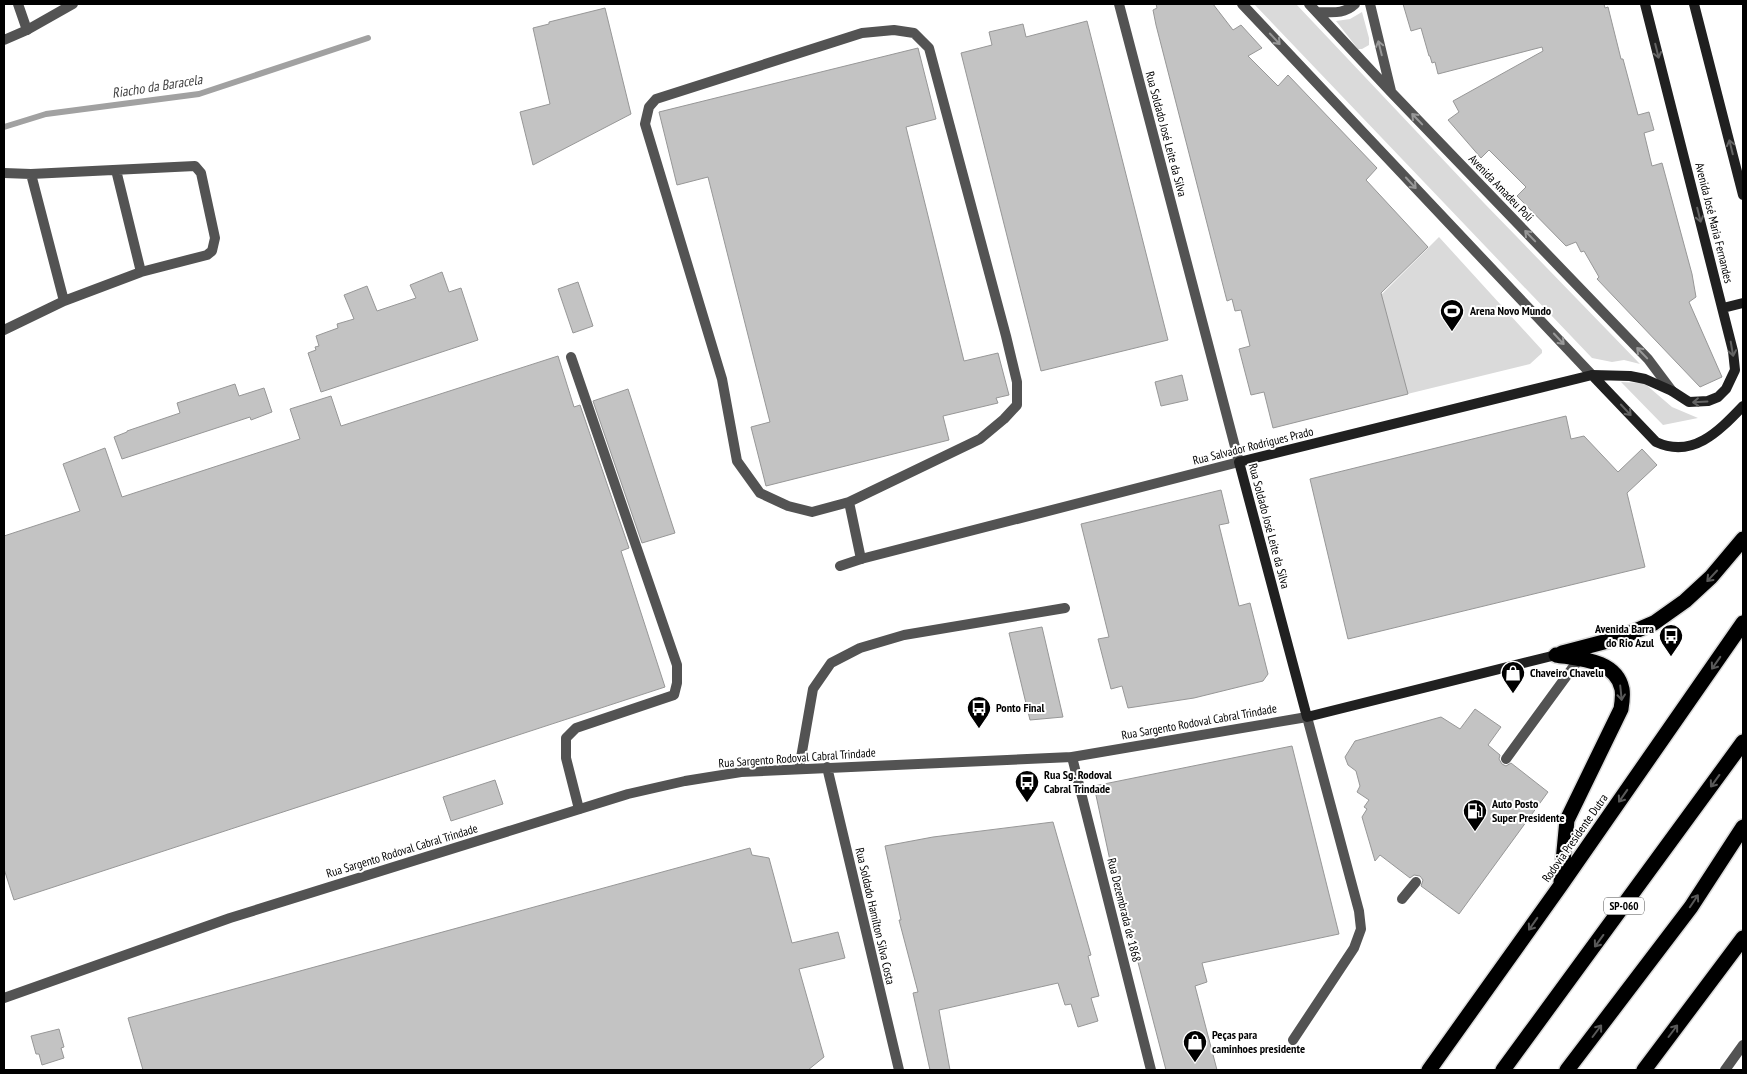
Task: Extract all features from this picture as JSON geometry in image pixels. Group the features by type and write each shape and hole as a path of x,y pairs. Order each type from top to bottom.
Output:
{"highway":[{"path":"1556,655 1619,638 1654,623 1685,601 1711,577 1743,539"},
{"name":"Rodovia Presidente Dutra","path":"1429,1070 1743,622"},
{"path":"1556,655 1599,663 1615,673 1622,689 1622,709 1567,820 1561,884"},
{"name":"SP-060","path":"1503,1070 1743,742"},
{"path":"1567,1070 1691,907 1743,827"},
{"path":"1644,1070 1743,938"}],"main road":[{"name":"Avenida José Maria Fernandes","path":"1645,4 1723,308 1733,350 1735,370 1726,389 1718,397 1708,402 1689,402 1672,391"},
{"path":"1694,4 1743,195"},
{"path":"1723,308 1743,303"},
{"name":"Rua Salvador Rodrigues Prado","path":"1240,462 1592,375 1630,376 1645,379 1672,391"},
{"path":"1592,375 1656,442 1668,447 1680,448 1697,444 1721,428 1743,406"},
{"name":"Rua Soldado José Leite da Silva","path":"1240,462 1307,717"},
{"name":"Rua Sargento Rodoval Cabral Trindade","path":"1307,717 1556,655"}],"street":[{"path":"18,4 26,30"},
{"path":"4,40 73,4"},
{"name":"Rua Soldado José Leite da Silva","path":"1119,4 1240,462"},
{"path":"1242,4 1592,375"},
{"name":"Avenida Amadeu Poli","path":"1309,4 1648,359 1672,391"},
{"path":"1317,12 1340,12 1348,10 1355,4"},
{"path":"1370,4 1391,92"},
{"path":"894,30 914,33 929,48 1006,336 1017,382 1017,405 1004,419 980,439 849,502 812,512 788,506 760,493 737,461 722,379 645,124 649,107 656,99 862,33 894,30"},
{"path":"4,174 195,166 201,173 215,238 212,251 207,255 141,272 64,301 4,330"},
{"path":"116,170 141,272"},
{"path":"31,174 64,301"},
{"path":"571,357 677,665 677,683 674,695 576,728 566,738 566,758 579,809"},
{"name":"Rua Salvador Rodrigues Prado","path":"840,566 1240,462"},
{"path":"849,502 861,559"},
{"path":"799,769 813,690 831,663 860,648 904,635 1065,608"},
{"path":"1506,759 1580,659"},
{"name":"Rua Soldado José Leite da Silva","path":"1293,1040 1354,948 1361,929 1359,911 1307,717"},
{"name":"Rua Sargento Rodoval Cabral Trindade","path":"4,998 230,918 628,794 685,781 742,772 1072,756 1307,717"},
{"name":"Rua Dezembrada de 1868","path":"1072,756 1151,1070"},
{"name":"Rua Soldado Hamílton Silva Costa","path":"827,767 899,1070"},
{"path":"1402,899 1416,882"},
{"path":"1725,1070 1743,1045"}],"shaded area":[{"path":"1254,4 1296,4 1484,203 1640,364 1624,360 1612,362 1592,358"},
{"path":"1362,12 1369,45 1358,49 1336,21 1350,19"},
{"name":"Arena Novo Mundo","path":"1439,237 1542,350 1542,353 1530,364 1395,397 1371,305"},
{"path":"1621,382 1644,383 1672,407 1698,418 1663,425"}],"building":[{"path":"1156,4 1213,4 1233,30 1241,25 1262,48 1248,56 1278,86 1288,75 1377,168 1366,180 1428,247 1381,293 1408,394 1273,428 1264,392 1251,395 1239,349 1250,346 1241,310 1235,311 1232,299 1227,301 1156,25 1153,10 1157,8"},
{"path":"1403,4 1604,4 1605,8 1608,7 1638,115 1649,112 1654,130 1644,133 1652,166 1662,163 1692,274 1696,297 1689,302 1722,377 1700,387 1597,279 1599,277 1584,251 1581,252 1576,242 1566,246 1517,196 1526,187 1489,150 1481,158 1448,120 1459,112 1453,101 1543,51 1542,47 1438,74 1435,62 1432,63 1429,56 1421,28 1411,31"},
{"path":"605,8 631,114 533,165 520,112 550,104 533,28"},
{"path":"1087,21 1168,340 1041,371 961,53 992,45 989,32 1023,24 1026,37"},
{"path":"918,48 936,119 906,127 964,361 998,353 1009,395 996,398 998,403 943,416 949,440 766,486 751,427 770,422 708,177 677,185 659,112"},
{"path":"442,272 449,292 461,288 478,340 321,392 308,353 316,350 315,347 319,346 316,336 338,328 337,324 354,319 344,295 367,286 377,311 416,298 410,285"},
{"path":"578,282 593,326 573,333 558,289"},
{"path":"558,356 574,407 580,405 629,548 621,551 665,687 14,900 4,869 4,536 80,511 63,464 105,448 122,497 300,439 290,409 331,396 341,426"},
{"path":"1182,375 1188,400 1161,406 1155,382"},
{"path":"235,384 239,396 264,388 272,412 251,420 250,417 122,459 114,437 180,413 177,403"},
{"path":"628,389 675,533 642,543 593,401"},
{"path":"1566,416 1571,439 1584,436 1618,472 1642,449 1657,465 1627,493 1645,567 1348,639 1310,479"},
{"path":"1221,490 1229,523 1219,525 1239,606 1250,603 1268,674 1263,681 1194,698 1128,708 1122,686 1111,689 1098,639 1109,637 1081,524"},
{"path":"1042,627 1063,717 1030,720 1009,633"},
{"path":"1475,709 1501,727 1488,745 1500,755 1499,759 1502,764 1506,766 1511,763 1548,792 1459,914 1421,886 1423,880 1420,876 1414,875 1410,878 1380,855 1375,861 1362,817 1367,809 1364,807 1369,800 1357,792 1360,786 1356,771 1348,765 1345,757 1355,741 1441,717 1460,729"},
{"path":"1292,746 1339,934 1202,963 1207,982 1195,986 1217,1070 1166,1070 1127,920 1123,921 1094,786"},
{"path":"495,780 503,804 451,821 443,797"},
{"path":"1053,822 1091,955 1088,956 1099,996 1091,998 1098,1021 1078,1027 1071,1004 1065,1005 1058,983 939,1010 950,1070 930,1070 913,993 918,992 899,920 901,920 885,846 933,837"},
{"path":"750,848 752,855 769,858 792,943 838,932 845,958 799,969 824,1057 808,1070 143,1070 128,1018"},
{"path":"59,1029 64,1047 61,1048 64,1058 42,1065 39,1054 36,1054 31,1036"}],"waterway":[{"name":"Riacho da Baracela","path":"4,127 46,114 199,94 368,38"}],"place":[{"name":"Arena Novo Mundo","path":"1452,332"},
{"name":"Avenida Barra do Rio Azul","path":"1671,657"},
{"name":"Chaveiro Chavelu","path":"1513,694"},
{"name":"Ponto Final","path":"979,729"},
{"name":"Rua Sg. Rodoval Cabral Trindade","path":"1027,803"},
{"name":"Auto Posto Super Presidente","path":"1475,832"},
{"name":"Peças para caminhoes presidente","path":"1195,1063"}]}
